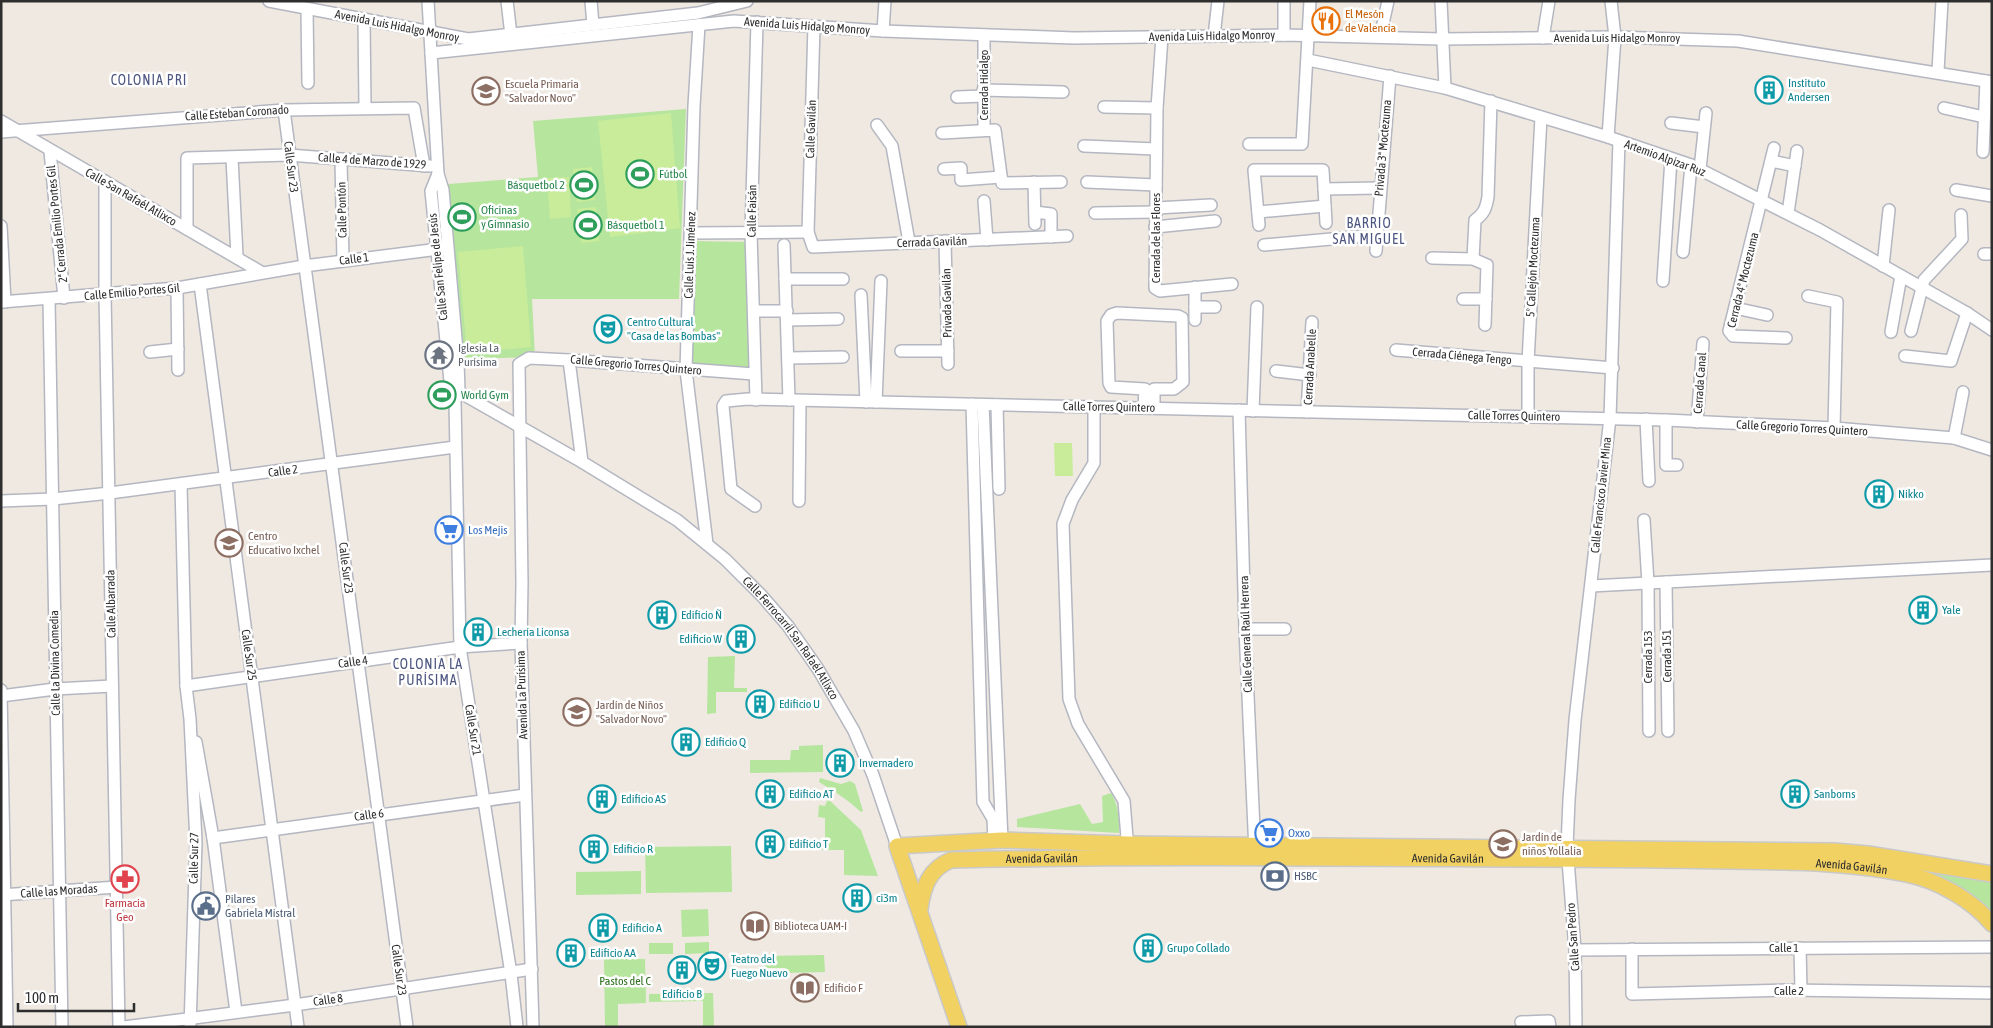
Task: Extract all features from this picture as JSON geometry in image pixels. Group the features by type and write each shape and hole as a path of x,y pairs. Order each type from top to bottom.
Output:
{"main road":[{"name":"Avenida Gavilán","path":"897,846 998,840 1128,851"},
{"name":"Calle Ferrocarril San Rafaél Atlixco","path":"897,846 959,1027"},
{"name":"Avenida Gavilán","path":"920,910 926,881 943,864 950,860 1128,851 1567,853 1797,850 1911,868 1992,874"},
{"name":"Avenida Gavilán","path":"1911,868 1956,894 1978,910 1992,924"}],"street":[{"name":"Avenida Luis Hidalgo Monroy","path":"268,1 468,39 593,26 698,12 734,2 746,1"},
{"name":"Calle San Felipe de Jesús","path":"428,1 438,170 431,191 442,248 455,395"},
{"path":"507,1 511,35"},
{"path":"591,1 593,26"},
{"path":"883,31 885,1"},
{"path":"1214,36 1218,1"},
{"path":"1284,1 1284,35"},
{"path":"1249,144 1302,144 1310,1"},
{"path":"1380,37 1388,1"},
{"path":"1441,1 1445,88"},
{"path":"1543,38 1549,1"},
{"path":"1608,137 1615,37 1610,1"},
{"path":"1938,71 1942,1"},
{"path":"734,2 734,21"},
{"path":"307,9 308,83"},
{"path":"364,19 365,107"},
{"name":"Avenida Luis Hidalgo Monroy","path":"431,53 734,21 883,31 1074,38 1284,35 1442,39 1615,37 1738,41 1938,71 1989,81"},
{"name":"Calle Faisán","path":"756,400 751,233 757,22"},
{"name":"Calle Luis J. Jiménez","path":"699,25 694,106 686,370 706,544"},
{"name":"Calle Gavilán","path":"808,232 814,26"},
{"name":"Cerrada Hidalgo","path":"984,35 978,73 984,93 984,130 995,130 1001,177"},
{"name":"Cerrada de las Flores","path":"1162,37 1157,108 1155,288 1160,291 1232,284"},
{"name":"Artemio Alpizar Ruz","path":"1308,60 1445,88 1608,137 1695,167 1788,213 1967,313 1992,330"},
{"name":"Privada 3ª Moctezuma","path":"1376,251 1379,188 1390,76"},
{"path":"1982,152 1989,81"},
{"path":"958,97 984,93 1062,92"},
{"path":"1473,259 1475,220 1481,216 1486,207 1488,197 1491,101"},
{"name":"Calle Esteban Coronado","path":"1,132 284,110 365,107 414,108 424,166"},
{"path":"1104,107 1157,108"},
{"path":"1944,108 1984,117"},
{"name":"Calle Sur 23","path":"284,110 407,1027"},
{"path":"1683,252 1695,167 1706,113"},
{"name":"5º Callejón Moctezuma","path":"1528,417 1528,362 1541,117"},
{"name":"Calle San Rafaél Atlixco","path":"1,121 237,256 261,272"},
{"path":"1671,123 1704,127"},
{"path":"877,125 892,146 909,242"},
{"path":"942,133 984,130"},
{"name":"Calle Francisco Javier Mina","path":"1567,853 1575,720 1610,418 1619,142"},
{"path":"1084,146 1156,149"},
{"name":"Cerrada 4ª Moctezuma","path":"1774,148 1763,200 1729,331 1733,336 1786,338"},
{"name":"2ª Cerrada Emilio Portes Gil","path":"50,150 64,298"},
{"path":"1788,213 1797,152"},
{"name":"Calle 4 de Marzo de 1929","path":"187,229 187,158 290,155 424,166 438,170"},
{"path":"232,158 237,256"},
{"name":"Calle Pontón","path":"341,159 343,261"},
{"path":"1662,280 1671,159"},
{"path":"1771,162 1794,166"},
{"path":"944,168 960,168 962,180 1001,177 1002,183 1061,182"},
{"path":"1259,225 1254,170 1323,170 1326,224"},
{"name":"Calle Albarrada","path":"105,181 105,295 119,1027"},
{"path":"1034,182 1035,224"},
{"path":"1087,182 1156,185"},
{"path":"1324,189 1379,188"},
{"path":"1956,190 1992,196"},
{"path":"984,201 987,240"},
{"path":"1095,213 1211,205"},
{"path":"1258,212 1325,206"},
{"path":"1883,266 1889,210"},
{"path":"1035,212 1051,214 1051,237"},
{"path":"1911,331 1924,280 1962,239 1961,215"},
{"path":"1155,227 1215,221"},
{"path":"1,226 3,302"},
{"path":"691,233 808,232"},
{"name":"Cerrada Gavilán","path":"808,232 811,244 816,249 909,242 1067,236"},
{"path":"1264,245 1376,235"},
{"name":"Privada Gavilán","path":"946,241 948,364"},
{"path":"784,245 789,358 795,400 799,501"},
{"name":"Calle 1","path":"261,272 442,248"},
{"path":"1432,258 1473,259 1487,265 1485,325"},
{"name":"Calle Emilio Portes Gil","path":"3,302 177,288 261,272"},
{"path":"1891,332 1901,276"},
{"path":"785,279 843,279"},
{"path":"871,402 881,281"},
{"name":"Calle Sur 25","path":"200,284 298,1027"},
{"path":"177,288 178,370"},
{"path":"1194,320 1195,288"},
{"path":"862,295 871,402"},
{"path":"1808,296 1837,302 1834,428"},
{"name":"Calle La Divina Comedia","path":"49,298 62,1027"},
{"path":"1463,299 1486,299"},
{"path":"1195,307 1215,307"},
{"path":"1253,411 1256,308"},
{"path":"1735,308 1767,315"},
{"path":"754,311 787,316 838,319"},
{"path":"1117,313 1169,315 1182,318 1183,382 1174,390 1154,389 1149,408 1145,389 1117,389 1109,383 1107,321 1110,315 1117,313"},
{"path":"1905,356 1951,361 1967,313"},
{"name":"Cerrada Anabelle","path":"1307,412 1312,322"},
{"name":"Cerrada Canal","path":"1697,422 1703,343"},
{"path":"150,352 178,349"},
{"name":"Cerrada Ciénega Tengo","path":"1396,350 1613,368"},
{"path":"901,351 948,351"},
{"path":"789,358 843,357"},
{"name":"Calle Gregorio Torres Quintero","path":"519,364 529,358 754,374"},
{"path":"569,360 582,462"},
{"name":"Avenida La Purísima","path":"519,364 521,643 533,1027"},
{"path":"1276,372 1310,375"},
{"path":"1954,438 1963,392"},
{"name":"Calle Ferrocarril San Rafaél Atlixco","path":"455,395 520,425 677,520 762,596 788,626 818,669 854,731 873,775 897,846"},
{"name":"Calle Sur 21","path":"455,395 460,647 485,800 517,1027"},
{"name":"Calle Torres Quintero","path":"755,506 731,489 723,406 726,401 795,400 1610,418"},
{"path":"977,404 998,840"},
{"path":"977,404 982,802 993,818 998,840"},
{"path":"997,405 998,489"},
{"path":"1094,407 1094,463 1072,500 1063,524 1069,699 1078,724 1124,801 1128,851"},
{"name":"Calle General Raúl Herrera","path":"1239,410 1245,629 1255,852"},
{"name":"Calle Gregorio Torres Quintero","path":"1610,418 1834,428 1954,438 1992,450"},
{"path":"1646,420 1649,480"},
{"path":"1666,420 1666,465 1677,464"},
{"name":"Calle 2","path":"1,501 53,499 182,485 455,447"},
{"name":"Calle Sur 27","path":"182,485 186,686 190,719 213,838 236,1012"},
{"name":"Cerrada 153","path":"1644,520 1648,583 1649,731"},
{"path":"1591,586 1992,565"},
{"name":"Cerrada 151","path":"1666,582 1668,731"},
{"path":"1245,629 1285,629"},
{"name":"Calle 4","path":"186,686 460,647 521,643"},
{"path":"1,696 55,689 112,686"},
{"path":"1,690 3,894 7,1027"},
{"name":"Calle Sur 27","path":"190,719 190,750 196,842 190,1022"},
{"name":"Calle 6","path":"213,838 525,795"},
{"name":"Calle San Pedro","path":"1567,853 1575,950 1576,1027"},
{"name":"Calle las Moradas","path":"3,894 117,887"},
{"name":"Calle 1","path":"1575,950 1992,947"},
{"path":"1800,948 1801,990"},
{"name":"Calle 2","path":"1632,949 1632,994 1801,990 1992,993"},
{"name":"Calle 8","path":"124,1027 190,1022 236,1012 511,974 532,969"},
{"path":"1521,1022 1549,1021 1550,1027"}],"green space":[{"path":"686,109 679,299 532,299 535,357 460,359 448,184 538,177 533,121"},
{"name":"Fútbol","path":"671,113 680,228 610,237 598,121"},
{"name":"Básquetbol 2","path":"592,167 595,200 577,202 573,169"},
{"path":"569,177 571,217 550,219 547,178"},
{"name":"Básquetbol 1","path":"596,207 599,241 581,243 577,209"},
{"path":"694,241 753,242 750,368 691,367"},
{"path":"523,246 531,347 467,353 458,252"},
{"path":"1054,443 1072,443 1073,476 1055,476"},
{"path":"735,656 734,688 747,688 747,692 716,692 716,713 707,714 708,657"},
{"path":"823,745 823,772 750,773 750,760 790,760 791,750 799,750 799,746"},
{"path":"820,778 841,784 850,781 855,784 863,811 861,812 819,782"},
{"path":"1111,793 1119,817 1119,833 1017,827 1017,819 1080,804 1092,824 1103,822 1102,796"},
{"path":"828,799 861,830 878,876 844,875 844,850 821,850 820,840 825,839 825,818 818,817 819,805 825,806"},
{"path":"731,846 732,892 646,893 645,847"},
{"path":"1921,870 1992,875 1992,919 1920,874"},
{"path":"641,871 641,894 576,895 576,872"},
{"path":"708,909 709,936 682,937 681,910"},
{"path":"709,942 709,953 685,954 685,943"},
{"path":"649,943 673,943 673,954 649,954"},
{"path":"824,955 825,972 785,973 785,968 765,968 764,956"},
{"name":"Pastos del C","path":"604,959 645,959 646,1003 618,1004 618,1027 605,1027"},
{"path":"713,993 714,1027 703,1027 703,1001 649,1002 649,994"}],"place":[{"name":"El Mesón de Valencia","path":"1326,21"},
{"name":"Instituto Andersen","path":"1769,90"},
{"name":"Escuela Primaria \"Salvador Novo\"","path":"486,91"},
{"name":"Fútbol","path":"640,174"},
{"name":"Básquetbol 2","path":"584,185"},
{"name":"Oficinas y Gimnasio","path":"462,217"},
{"name":"Básquetbol 1","path":"588,225"},
{"name":"Centro Cultural \"Casa de las Bombas\"","path":"608,329"},
{"name":"Iglesia La Purísima","path":"439,355"},
{"name":"World Gym","path":"442,395"},
{"name":"Nikko","path":"1879,494"},
{"name":"Los Mejis","path":"449,530"},
{"name":"Centro Educativo Ixchel","path":"229,543"},
{"name":"Yale","path":"1923,610"},
{"name":"Edificio Ñ","path":"662,615"},
{"name":"Lechería Liconsa","path":"478,632"},
{"name":"Edificio W","path":"741,639"},
{"name":"Edificio U","path":"760,704"},
{"name":"Jardín de Niños \"Salvador Novo\"","path":"577,712"},
{"name":"Edificio Q","path":"686,742"},
{"name":"Invernadero","path":"840,763"},
{"name":"Edificio AT","path":"770,794"},
{"name":"Sanborns","path":"1795,794"},
{"name":"Edificio AS","path":"602,799"},
{"name":"Oxxo","path":"1269,833"},
{"name":"Edificio T","path":"770,844"},
{"name":"Jardín de niños Yollalia","path":"1503,844"},
{"name":"Edificio R","path":"594,849"},
{"name":"HSBC","path":"1275,876"},
{"name":"Farmacia Geo","path":"125,879"},
{"name":"ci3m","path":"857,898"},
{"name":"Pilares Gabriela Mistral","path":"206,906"},
{"name":"Biblioteca UAM-I","path":"755,926"},
{"name":"Edificio A","path":"603,928"},
{"name":"Grupo Collado","path":"1148,948"},
{"name":"Edificio AA","path":"571,953"},
{"name":"Teatro del Fuego Nuevo","path":"712,966"},
{"name":"Edificio B","path":"682,970"},
{"name":"Edificio F","path":"805,988"}],"district":[{"name":"COLONIA PRI","path":"149,80"},
{"name":"BARRIO SAN MIGUEL","path":"1369,232"},
{"name":"COLONIA LA PURÍSIMA","path":"428,672"}]}
